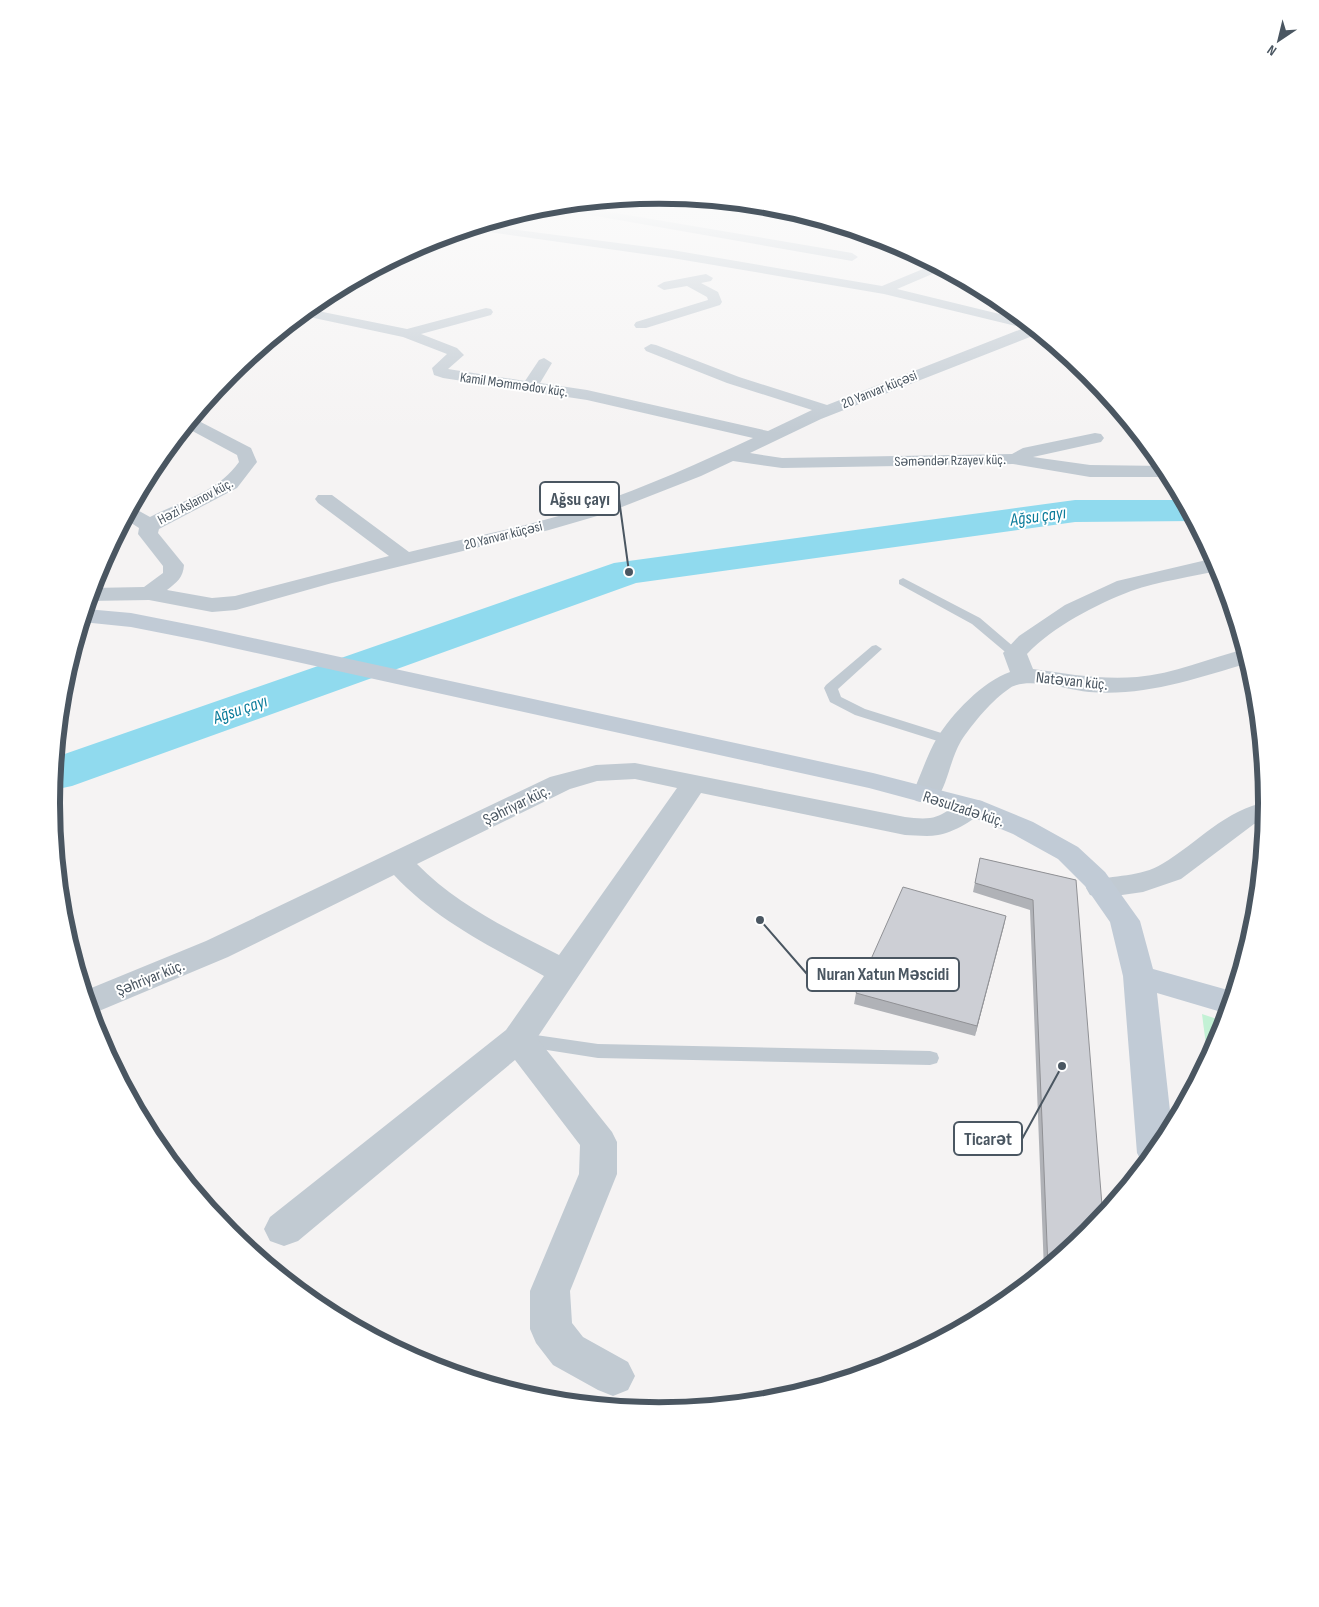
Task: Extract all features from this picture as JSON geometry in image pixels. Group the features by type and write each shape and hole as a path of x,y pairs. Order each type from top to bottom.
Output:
{"main road":[{"name":"Rəsulzadə küç.","path":"90,617 130,620 202,634 873,781 972,807 1023,828 1068,853 1095,878 1124,921 1139,976 1155,1141"},
{"path":"1139,976 1225,1001"}],"street":[{"path":"664,286 674,284"},
{"path":"641,325 715,302 713,295 693,284"},
{"path":"849,284 884,290 1016,322"},
{"path":"884,290 896,284"},
{"path":"407,333 486,312"},
{"name":"Kamil Məmmədov küç.","path":"314,314 407,333 452,351 456,355 440,368 440,372 449,375 587,394 769,436"},
{"name":"20 Yanvar küçəsi","path":"98,595 149,593 212,605 236,603 326,578 542,526 596,510 695,472 827,410 1029,332"},
{"path":"651,348 733,380 827,410"},
{"path":"530,386 544,363"},
{"name":"Həzi Aslanov küç.","path":"149,593 173,575 174,564 148,534 149,526 166,515 220,491 237,479 248,462 245,452 195,425"},
{"path":"1013,459 1029,452 1095,438"},
{"name":"Səməndər Rzayev küç.","path":"730,455 782,463 1013,459 1090,471 1159,472"},
{"path":"325,499 406,558"},
{"path":"134,515 149,526"},
{"name":"Natəvan küç.","path":"926,795 949,740 985,697 1003,682 1019,664 1027,641 1073,610 1125,586 1209,566"},
{"name":"Natəvan küç.","path":"1019,664 1090,685 1138,684 1241,658"},
{"name":"Şəhriyar küç.","path":"94,1000 217,949 560,783 596,772 635,771 905,826 936,827 972,807"},
{"path":"284,1229 518,1039 694,783"},
{"path":"1101,888 1143,882 1171,872 1244,818 1259,813"},
{"path":"398,862 420,885 461,917 564,972"},
{"path":"518,1039 599,1142 598,1174 550,1290 551,1329 568,1351 613,1376"}],"lane":[{"path":"903,582 976,621 1019,664"},
{"path":"876,649 831,688 835,698 860,712 949,740"},
{"path":"518,1039 598,1051 930,1058"}],"green space":[{"path":"1202,1014 1218,1019 1206,1048"}],"building":[{"path":"980,858 1076,880 1102,1207 1048,1260 1033,900 975,883"},
{"path":"903,887 1006,916 977,1026 856,993"}],"waterway":[{"name":"Ağsu çayı","path":"61,773 629,572 1075,511 1183,511"}],"place":[{"name":"Ağsu çayı","path":"629,572"},
{"name":"Nuran Xatun Məscidi","path":"760,920"},
{"name":"Ticarət","path":"1062,1066"}]}
